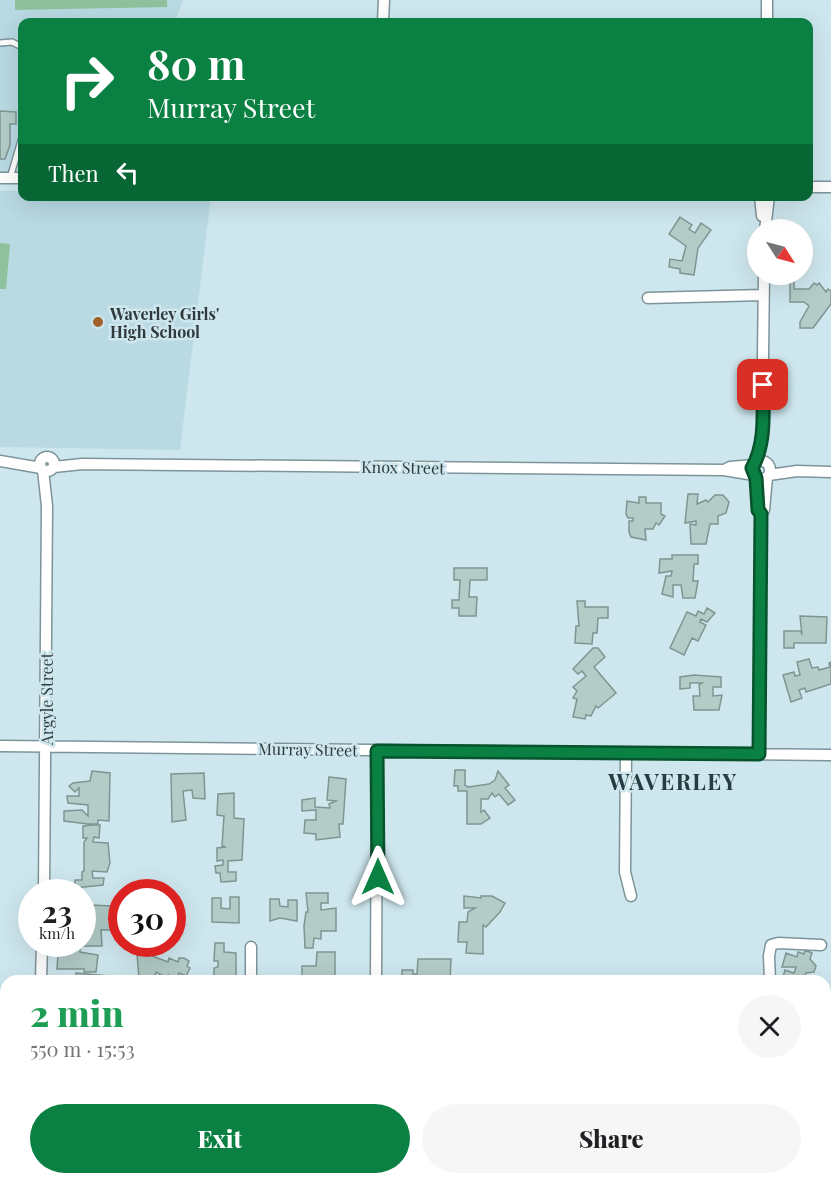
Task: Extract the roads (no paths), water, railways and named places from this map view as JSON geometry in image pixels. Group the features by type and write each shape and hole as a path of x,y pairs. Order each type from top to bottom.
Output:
{"street":[{"path":"383,18 384,0"},
{"path":"767,18 768,0"},
{"path":"813,187 831,187"},
{"path":"761,201 764,219"},
{"path":"766,219 768,201"},
{"path":"759,754 761,514 758,510 762,470 763,285"},
{"path":"648,298 763,295"},
{"name":"Knox Street","path":"0,461 48,466 82,464 831,472"},
{"name":"Argyle Street","path":"44,879 48,466"},
{"name":"Murray Street","path":"0,746 831,755"},
{"path":"376,975 377,751"},
{"path":"626,753 625,872 631,896"},
{"path":"770,975 771,945 778,943 822,945"},
{"path":"251,947 251,975"},
{"path":"41,975 42,957"}],"lane":[{"path":"0,43 12,42 18,45"},
{"path":"5,178 18,147"}],"place":[{"name":"Waverley Girls' High School","path":"98,322"}],"district":[{"name":"WAVERLEY","path":"673,781"}]}
